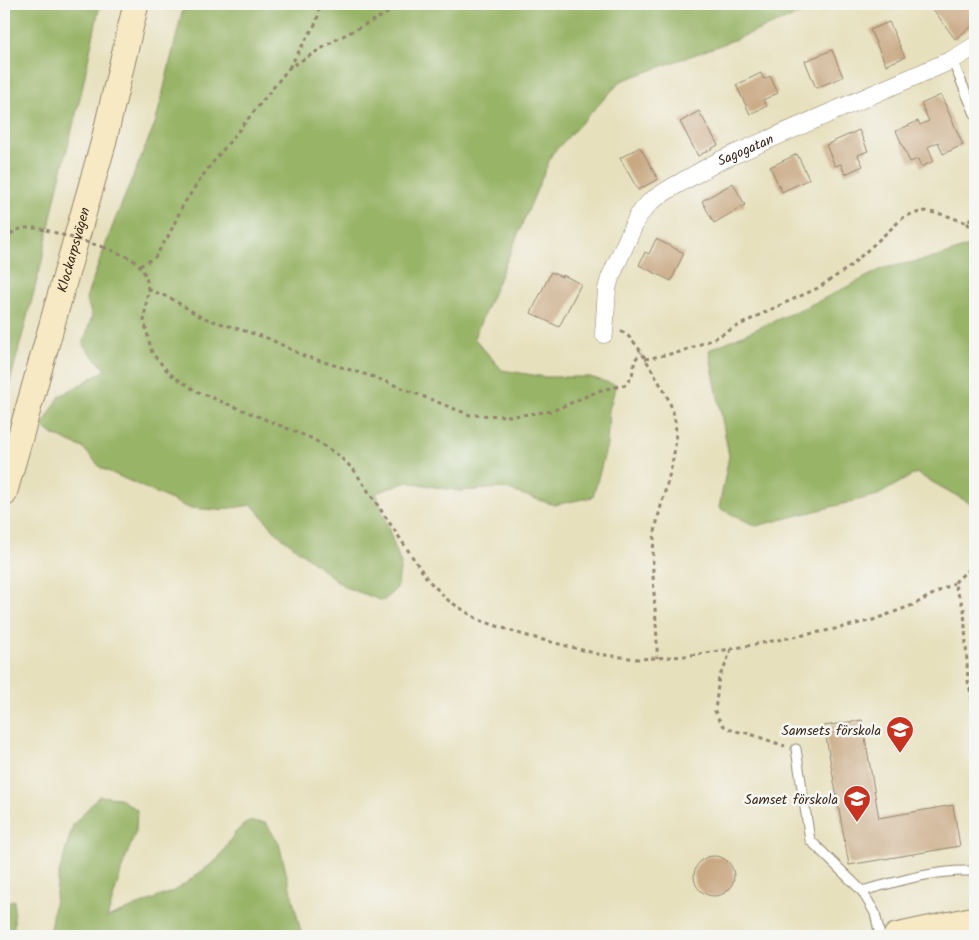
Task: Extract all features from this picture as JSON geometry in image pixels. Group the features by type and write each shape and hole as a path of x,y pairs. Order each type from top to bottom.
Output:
{"street":[{"name":"Klockarpsvägen","path":"4,494 103,144 136,4"},
{"name":"Sagogatan","path":"604,334 607,289 610,278 638,216 651,202 671,188 718,161 952,60 975,46"},
{"path":"896,936 975,919"}],"lane":[{"path":"952,60 975,114"},
{"path":"796,749 810,840 862,891 874,913 880,936"},
{"path":"862,891 914,877 969,871"}],"path":[{"path":"140,266 155,257 169,235 183,205 206,172 288,68 317,21 320,4"},
{"path":"288,68 339,38 405,4"},
{"path":"645,359 680,352 712,340 763,313 818,288 848,268 905,216 924,211 945,215 966,223 975,231"},
{"path":"966,223 975,212"},
{"path":"4,239 11,233 26,226 103,247 130,258 140,266 146,276 148,289 144,320 152,353 170,374 196,391 313,439 338,455 354,470 428,580 448,601 479,620 524,635 598,654 638,659 731,650 835,630 873,620 913,605 954,583 975,563"},
{"path":"148,289 172,299 201,317 270,339 304,356 374,377 470,415 514,416 552,411 601,390 626,385 632,376 635,360 641,352"},
{"path":"604,334 621,331 632,339 672,407 676,428 670,472 657,517 654,540 652,567 658,628 657,658"},
{"path":"954,583 964,609 968,682 975,711"},
{"path":"731,650 726,666 719,677 715,711 718,718 724,726 734,731 747,733 796,749"}],"green space":[{"path":"5,4 100,4 41,265 4,404"},
{"path":"184,4 826,4 621,81 552,154 474,338 502,370 545,377 590,377 616,385 609,410 607,445 593,497 554,505 503,488 459,491 407,482 376,493 401,564 397,588 383,601 345,587 279,535 252,505 217,510 189,508 101,468 83,448 54,435 42,426 60,396 106,370 83,345 92,316 86,298 113,225 156,121"},
{"path":"975,244 975,504 973,505 916,473 878,495 756,526 719,508 729,456 709,350 819,301 884,268 938,257"},
{"path":"99,796 119,798 137,810 136,831 124,862 107,918 178,889 218,859 235,833 248,821 266,823 279,844 302,936 49,936 59,874 73,825"},
{"path":"14,900 14,936 4,936 4,903"}],"building":[{"path":"931,4 975,4 975,24 955,39"},
{"path":"889,22 905,57 886,65 870,30"},
{"path":"832,50 843,77 816,88 805,61"},
{"path":"761,73 764,79 770,76 778,93 763,100 767,106 750,114 736,85"},
{"path":"941,95 963,145 943,154 938,142 928,147 934,161 921,167 918,159 910,162 896,131 918,121 920,125 929,121 921,104"},
{"path":"699,111 718,145 698,156 680,122"},
{"path":"859,130 868,151 858,155 863,166 845,174 841,164 835,166 826,145"},
{"path":"640,147 658,179 638,190 620,158"},
{"path":"797,154 809,179 782,192 770,167"},
{"path":"733,183 745,205 714,223 702,201"},
{"path":"656,239 684,253 671,281 639,265 645,252 649,254"},
{"path":"551,272 562,277 563,275 581,284 559,327 531,313"},
{"name":"Samset förskola","path":"862,720 879,818 953,805 960,846 849,865 824,726"},
{"path":"714,856 725,859 731,865 734,876 731,887 725,893 714,896 703,893 697,887 694,876 697,865 703,859"}],"place":[{"name":"Samsets förskola","path":"900,754"},
{"name":"Samset förskola","path":"857,823"}]}
